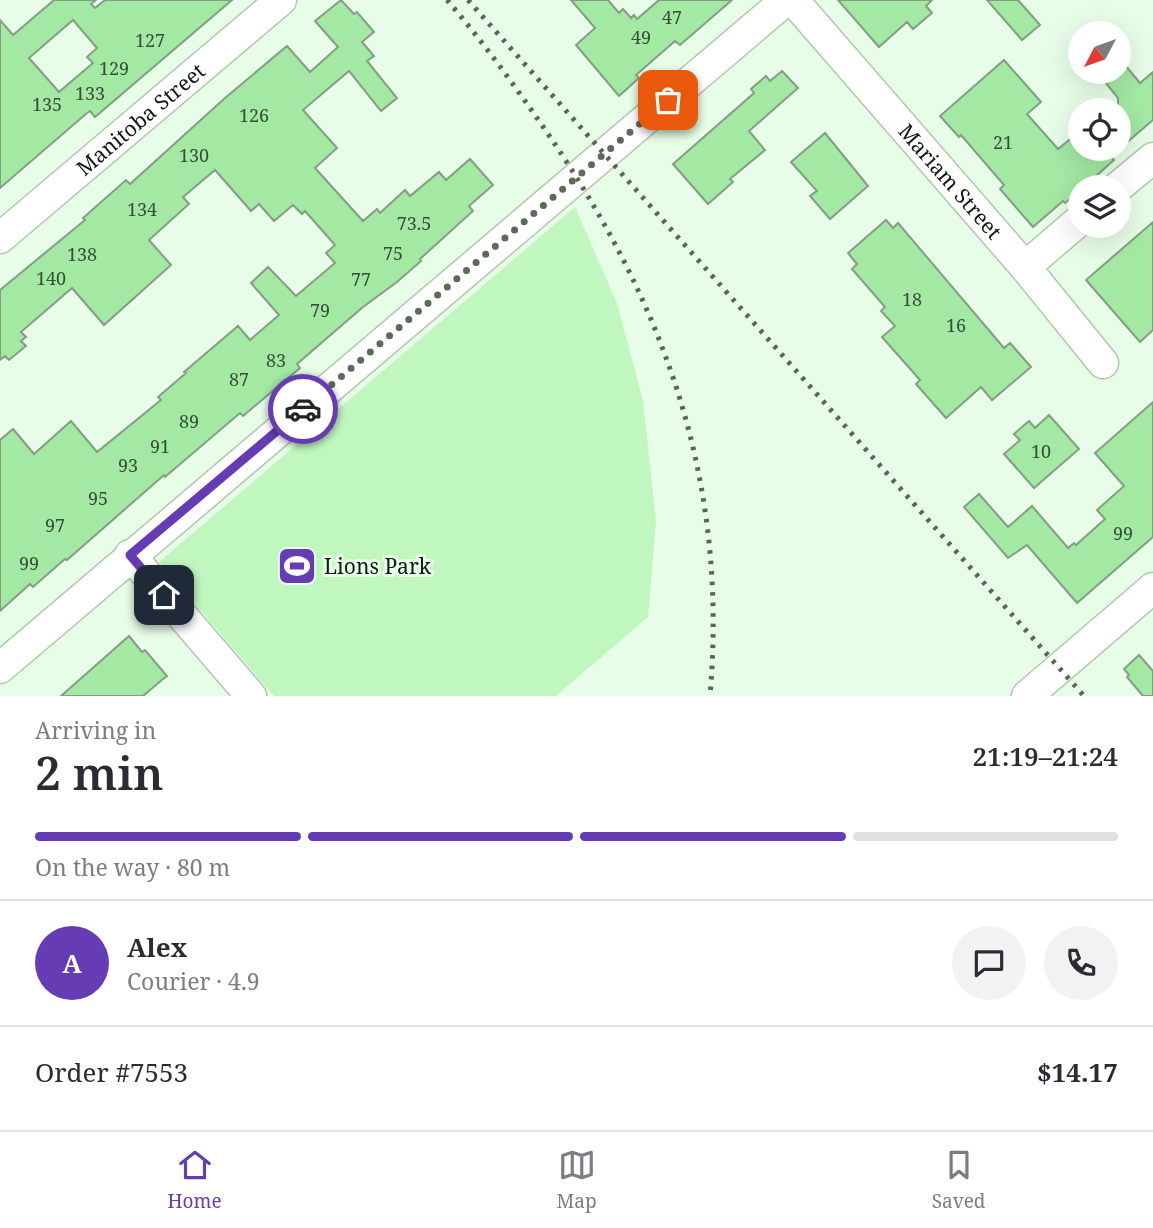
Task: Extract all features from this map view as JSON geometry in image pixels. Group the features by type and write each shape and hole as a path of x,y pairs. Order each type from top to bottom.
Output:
{"street":[{"name":"Manitoba Street","path":"0,238 281,0"},
{"path":"0,668 786,0"},
{"name":"Mariam Street","path":"793,0 1025,267 1103,363"},
{"path":"1131,176 1153,158"},
{"path":"1025,267 1068,230"},
{"path":"130,555 251,696"},
{"path":"1027,696 1153,588"}],"green space":[{"path":"575,207 617,303 643,401 656,521 648,617 556,696 274,696 159,562"}],"building":[{"path":"54,0 96,0 91,4 95,8 105,0 232,0 95,117 90,111 87,113 0,188 0,20 13,35","holes":["73,20 97,48 87,57 93,63 59,92 29,58"]},
{"path":"341,0 354,14 357,12 374,32 362,42 374,56 367,61 397,98 381,111 349,71 303,110 337,148 315,168 363,221 377,209 380,213 405,190 410,196 439,172 446,180 470,159 493,185 469,206 473,211 420,259 421,261 297,364 300,368 243,416 240,413 67,560 33,587 30,584 0,611 0,440 13,429 34,454 71,421 97,452 161,400 158,397 186,373 184,372 238,326 250,340 279,315 251,283 268,267 296,296 335,263 326,253 335,245 305,211 302,214 293,205 274,221 259,204 251,211 215,170 183,197 189,204 149,240 171,265 104,325 72,288 21,332 26,337 21,341 26,346 9,360 5,356 0,360 0,290 85,220 83,218 126,180 130,184 287,46 310,72 338,47 315,21"},
{"path":"571,0 608,0 619,13 623,9 631,18 634,15 637,19 659,0 732,0 680,45 675,41 636,75 639,78 619,96 576,45 595,28"},
{"path":"838,0 932,0 926,6 932,13 913,29 907,22 879,47"},
{"path":"987,0 1018,0 1040,25 1022,40"},
{"path":"1004,60 1041,102 1027,114 1058,149 1068,141 1068,161 1113,161 1097,175 1068,175 1068,201 1065,203 1063,201 1033,227 1000,189 1004,185 961,135 959,137 940,116"},
{"path":"782,71 798,88 749,131 765,150 730,179 733,182 708,204 673,164 754,93 751,89 766,76 770,81"},
{"path":"1131,72 1140,83 1153,72 1153,120 1131,139 1131,98 1118,98 1107,84 1131,84"},
{"path":"825,133 868,186 830,219 810,196 817,191 791,162"},
{"path":"886,220 893,228 898,223 1004,348 1010,343 1031,367 992,400 981,387 946,418 916,384 920,380 882,337 895,326 881,311 885,307 852,269 857,264 848,253"},
{"path":"1153,222 1153,330 1140,342 1086,280"},
{"path":"1153,402 1153,537 1077,603 1027,545 1008,558 964,507 979,494 1008,527 1032,506 1068,548 1074,543 1076,545 1105,519 1097,510 1124,486 1095,453"},
{"path":"1049,415 1079,449 1034,488 1004,454 1020,440 1014,434 1029,421 1035,428"},
{"path":"129,636 167,676 143,696 61,696"},
{"path":"1139,655 1153,671 1153,696 1143,696 1127,677 1129,675 1124,669"}],"railway":[{"path":"447,0 516,88 581,185 619,252 652,321 678,391 697,463 709,538 713,615 710,696"},
{"path":"468,0 1084,696"}],"way so far":[{"path":"303,409 668,100"}],"place":[{"name":"Lions Park","path":"297,566"}],"route":[{"path":"164,595 130,555 303,409"}]}
